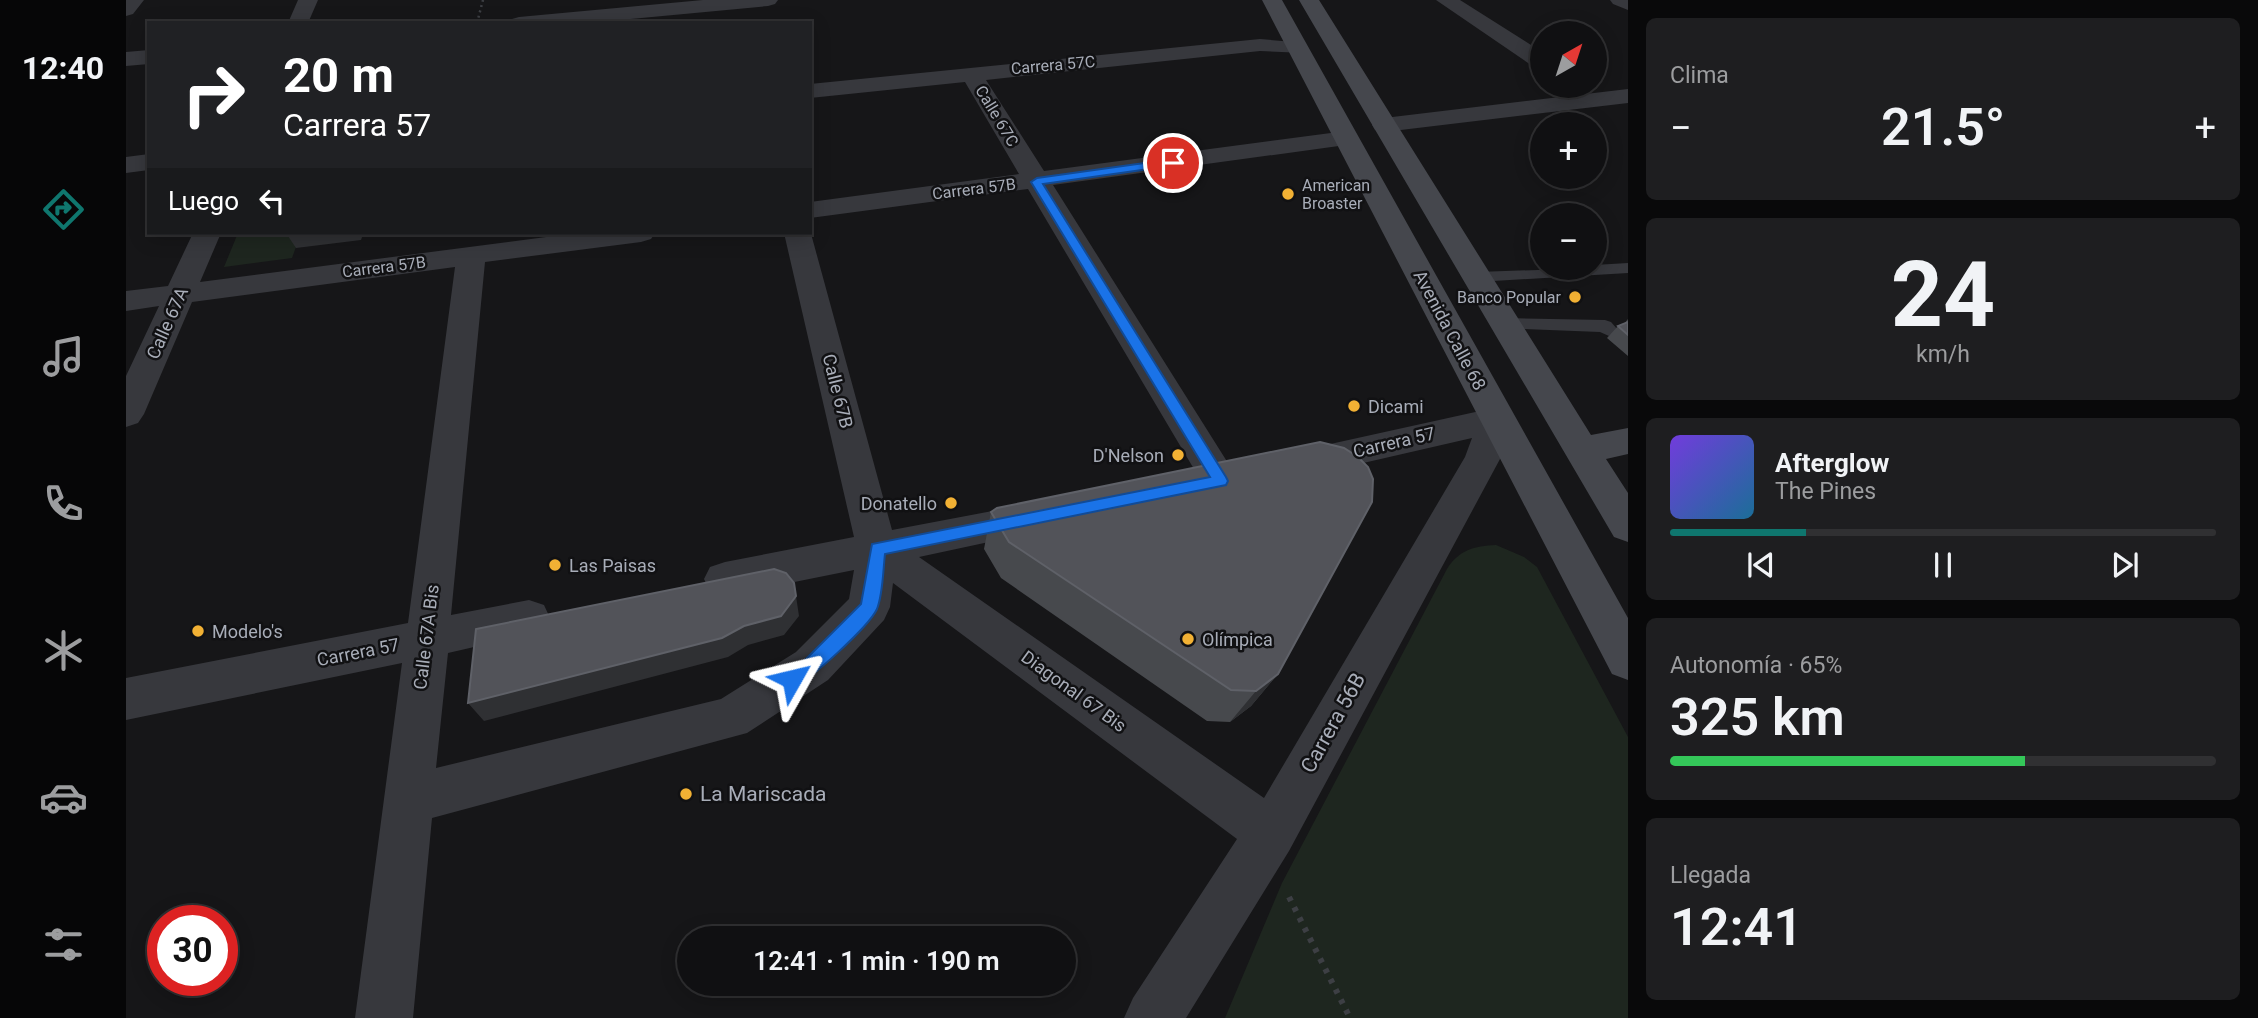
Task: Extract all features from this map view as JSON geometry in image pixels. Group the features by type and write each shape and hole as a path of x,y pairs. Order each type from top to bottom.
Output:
{"main road":[{"name":"Avenida Calle 68","path":"1272,0 1628,660"},
{"path":"1309,0 1628,526"},
{"path":"1581,450 1628,441"}],"street":[{"path":"126,9 134,0"},
{"path":"299,21 308,0"},
{"path":"550,21 735,9 768,0"},
{"path":"1446,0 1530,53"},
{"path":"1620,0 1628,4"},
{"name":"Carrera 57C","path":"812,91 1260,45 1297,48"},
{"path":"126,59 147,57"},
{"name":"Calle 67C","path":"971,73 1037,182 1243,476"},
{"path":"1384,125 1628,96"},
{"path":"1599,98 1628,116"},
{"name":"Carrera 57B","path":"812,210 1037,182 1346,138"},
{"path":"126,165 147,162"},
{"name":"Calle 67A","path":"126,414 206,235"},
{"name":"Carrera 57B","path":"126,300 626,235"},
{"name":"Calle 67B","path":"798,235 877,549"},
{"name":"Calle 67A Bis","path":"384,1018 471,256"},
{"name":"Carrera 57","path":"1179,489 1499,419"},
{"name":"Carrera 56B","path":"1153,1018 1266,842 1482,459 1499,419"},
{"path":"686,587 1069,511"},
{"path":"408,800 731,718 812,666 869,607 877,549"},
{"name":"Diagonal 67 Bis","path":"877,549 1266,842"},
{"name":"Carrera 57","path":"126,699 563,611"}],"lane":[{"path":"1477,277 1628,268"},
{"path":"1505,324 1607,328 1628,324"}],"path":[{"path":"478,21 483,0"},
{"path":"1266,842 1282,883 1350,1018"}],"shaded area":[{"path":"237,235 300,235 292,258 224,267"},
{"path":"1496,545 1524,557 1537,567 1628,737 1628,1018 1225,1018 1282,883 1447,569 1457,557 1468,550"}],"building":[{"path":"1628,322 1628,335 1618,326"},
{"name":"Olímpica","path":"1320,442 1344,448 1368,467 1373,479 1372,502 1278,674 1256,691 1231,690 1009,542 991,512 997,508"},
{"path":"774,569 786,573 794,583 796,596 781,616 744,626 722,638 468,703 476,629"}],"place":[{"name":"American Broaster","path":"1288,194"},
{"name":"Banco Popular","path":"1575,297"},
{"name":"Dicami","path":"1354,406"},
{"name":"D'Nelson","path":"1178,455"},
{"name":"Donatello","path":"951,503"},
{"name":"Las Paisas","path":"555,565"},
{"name":"Modelo's","path":"198,631"},
{"name":"Olímpica","path":"1188,639"},
{"name":"La Mariscada","path":"686,794"}],"route":[{"path":"792,679 812,666 869,607 877,549 1220,481 1037,182 1173,163"}]}
